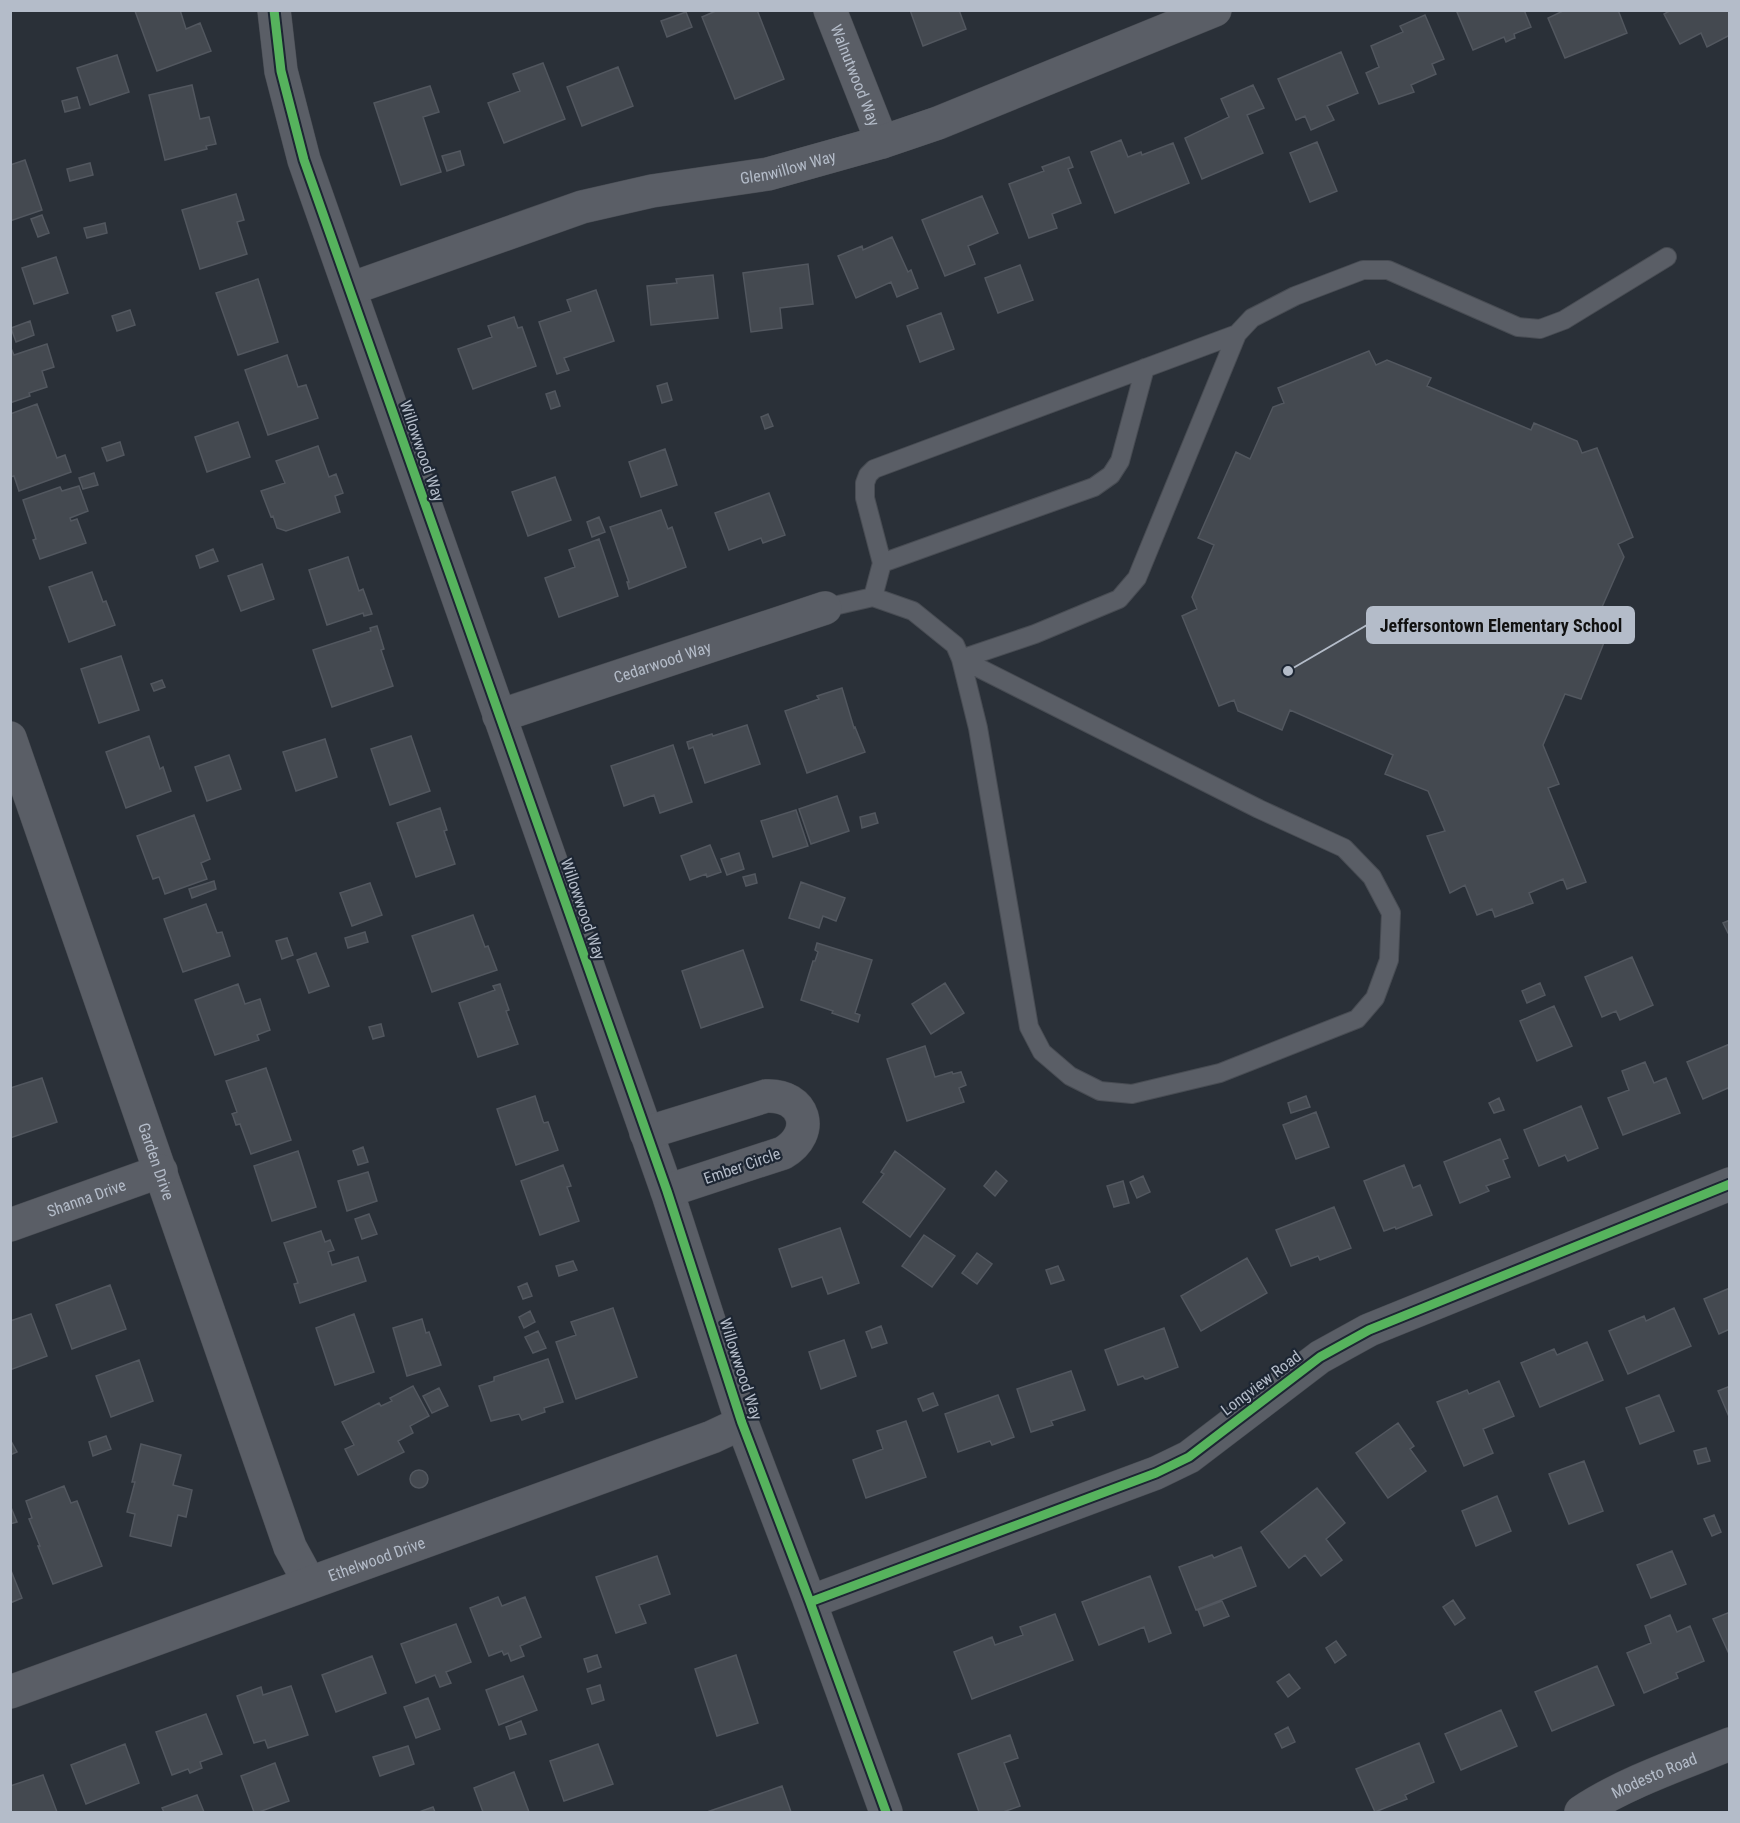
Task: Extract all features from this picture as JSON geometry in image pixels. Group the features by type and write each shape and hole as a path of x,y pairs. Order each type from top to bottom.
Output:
{"street":[{"name":"Willowwood Way","path":"274,10 281,71 303,160 667,1191 742,1424 810,1602 885,1812"},
{"name":"Walnutwood Way","path":"830,10 882,142"},
{"name":"Glenwillow Way","path":"350,289 582,207 652,191 768,174 882,142 938,123 1215,10"},
{"name":"Cedarwood Way","path":"499,716 825,608"},
{"name":"Garden Drive","path":"13,751 290,1547 309,1582"},
{"name":"Ember Circle","path":"646,1133 766,1095 786,1097 800,1111 802,1131 792,1148 783,1153 667,1191"},
{"name":"Shanna Drive","path":"10,1225 161,1171"},
{"name":"Longview Road","path":"810,1602 1156,1473 1189,1457 1320,1357 1369,1330 1730,1184"},
{"name":"Ethelwood Drive","path":"10,1692 712,1437 742,1424"},
{"name":"Modesto Road","path":"1581,1812 1650,1776 1730,1744"}],"lane":[{"path":"961,659 1035,634 1119,600 1137,578 1238,334 1252,318 1295,296 1363,270 1388,270 1518,327 1540,329 1564,320 1667,257"},
{"path":"873,597 882,563 865,498 865,483 868,475 874,469 1238,334"},
{"path":"882,563 1094,487 1111,475 1120,461 1146,368"},
{"path":"825,608 873,597 913,611 955,645 961,659 978,728 1029,1027 1042,1052 1070,1076 1100,1090 1132,1094 1220,1073 1357,1018 1375,998 1389,960 1391,912 1372,877 1344,848 1259,809 961,659"}],"building":[{"path":"180,10 186,29 200,23 211,51 157,71 135,11"},
{"path":"718,10 757,10 784,79 735,99 702,17"},
{"path":"910,10 959,10 966,29 923,46"},
{"path":"1461,10 1524,10 1531,27 1514,34 1515,38 1506,42 1504,37 1473,50 1457,12"},
{"path":"1565,10 1618,10 1627,33 1565,58 1548,18"},
{"path":"1671,10 1730,10 1730,35 1707,47 1701,33 1680,44 1664,14"},
{"path":"686,12 692,27 667,37 661,21"},
{"path":"1425,15 1444,59 1432,64 1436,74 1411,85 1414,92 1379,104 1366,73 1379,67 1371,46 1403,32 1400,26"},
{"path":"1341,52 1358,93 1327,106 1334,120 1311,130 1305,116 1296,120 1278,79"},
{"path":"117,55 129,92 90,105 77,68"},
{"path":"543,63 565,119 504,143 488,103 520,91 513,74"},
{"path":"618,67 633,106 582,126 567,87"},
{"path":"192,85 200,119 209,117 216,144 206,146 207,149 165,160 149,95"},
{"path":"1253,85 1264,108 1247,115 1263,153 1202,179 1185,138 1229,117 1221,99"},
{"path":"430,86 439,112 423,117 441,172 401,185 374,103"},
{"path":"77,97 80,108 65,112 62,101"},
{"path":"1121,140 1128,157 1141,152 1142,155 1173,143 1189,183 1115,213 1091,152"},
{"path":"1317,142 1337,191 1310,202 1290,153"},
{"path":"460,151 464,165 447,171 442,156"},
{"path":"1069,157 1073,167 1068,169 1081,203 1052,214 1057,228 1029,238 1009,184 1044,171 1042,167"},
{"path":"25,160 42,210 10,221 10,165"},
{"path":"90,163 93,175 70,181 67,169"},
{"path":"236,194 244,220 237,222 247,254 200,269 182,210"},
{"path":"982,196 998,233 968,246 975,264 945,276 922,220"},
{"path":"42,215 49,233 38,237 31,219"},
{"path":"105,223 107,233 87,238 84,228"},
{"path":"892,237 908,272 911,270 918,288 897,297 891,282 856,298 838,256 862,246 863,250"},
{"path":"56,257 68,293 34,304 22,268"},
{"path":"808,264 813,304 780,308 782,328 751,332 743,273"},
{"path":"1020,265 1033,300 998,313 985,278"},
{"path":"713,275 718,318 651,325 647,286 677,283 676,279"},
{"path":"258,279 278,342 238,355 216,293"},
{"path":"596,290 614,341 564,358 569,370 557,374 539,322 571,311 567,300"},
{"path":"130,310 135,325 117,331 112,316"},
{"path":"941,313 954,349 920,362 907,326"},
{"path":"514,317 518,328 522,327 536,366 473,389 458,349 492,337 488,326"},
{"path":"30,321 34,335 16,342 11,328"},
{"path":"47,344 54,367 42,371 47,387 10,403 10,346 14,355"},
{"path":"1369,351 1376,365 1387,360 1431,378 1427,386 1531,430 1534,423 1577,441 1582,453 1597,448 1633,537 1618,544 1624,557 1602,607 1616,613 1581,699 1565,694 1543,745 1559,784 1548,788 1586,882 1567,889 1563,879 1529,893 1533,903 1495,917 1492,909 1477,915 1465,885 1450,893 1427,836 1445,831 1428,791 1385,774 1393,755 1290,710 1282,730 1238,711 1234,700 1219,706 1182,616 1197,609 1192,597 1214,545 1198,538 1236,452 1250,459 1273,407 1284,403 1278,388"},
{"path":"287,355 298,387 306,385 318,418 268,435 245,370"},
{"path":"667,383 672,400 662,403 657,386"},
{"path":"555,391 560,406 551,409 546,394"},
{"path":"37,404 57,458 65,455 71,472 19,491 14,476 10,477 10,414"},
{"path":"768,414 773,426 765,429 761,417"},
{"path":"238,422 250,457 207,472 195,437"},
{"path":"120,442 124,455 107,461 102,448"},
{"path":"318,446 329,477 336,474 343,493 335,496 340,512 286,531 277,528 261,491 285,483 276,461"},
{"path":"665,449 677,485 641,497 629,462"},
{"path":"94,473 98,485 83,489 79,478"},
{"path":"555,477 571,520 528,536 512,492"},
{"path":"79,486 88,511 70,518 71,521 77,519 86,543 40,559 23,500 60,487 62,491"},
{"path":"769,493 785,535 763,543 761,538 729,550 715,513"},
{"path":"661,510 668,529 672,527 686,567 629,589 627,582 629,582 610,527"},
{"path":"599,517 605,532 592,537 587,522"},
{"path":"599,539 618,596 559,617 545,578 575,567 569,550"},
{"path":"213,549 218,561 200,568 196,556"},
{"path":"348,557 359,591 363,589 372,614 364,616 363,613 327,625 309,570"},
{"path":"262,564 274,599 241,611 228,576"},
{"path":"92,572 103,602 106,601 115,625 69,642 49,587"},
{"path":"377,626 384,649 381,650 393,686 332,707 313,650 371,631 370,628"},
{"path":"121,656 139,710 99,723 81,669"},
{"path":"162,680 165,687 154,691 151,684"},
{"path":"842,688 854,728 865,752 807,773 785,711 819,699 817,696"},
{"path":"747,725 760,764 705,783 693,747 689,749 687,742"},
{"path":"149,736 160,769 163,767 171,791 126,808 106,752"},
{"path":"411,736 430,791 390,805 371,749"},
{"path":"325,739 337,777 296,791 283,752"},
{"path":"673,745 692,802 660,813 654,795 624,806 611,766"},
{"path":"229,755 241,789 207,801 195,767"},
{"path":"837,796 849,831 811,844 799,809"},
{"path":"440,808 447,830 444,831 455,864 416,877 397,823"},
{"path":"796,810 808,846 773,857 761,821"},
{"path":"875,813 878,823 862,828 860,817"},
{"path":"194,815 210,859 201,863 207,879 165,894 159,877 153,879 137,836"},
{"path":"710,845 721,872 707,877 706,874 690,880 681,856"},
{"path":"739,853 744,869 727,875 721,859"},
{"path":"755,874 757,883 746,886 743,877"},
{"path":"214,881 216,889 192,898 189,889"},
{"path":"801,882 845,898 836,921 823,916 819,928 789,918"},
{"path":"370,883 382,915 352,926 340,893"},
{"path":"206,904 217,933 222,932 230,956 183,972 164,919"},
{"path":"473,915 497,970 432,992 412,936"},
{"path":"1730,920 1730,933 1728,933 1723,923"},
{"path":"365,932 368,942 348,948 345,938"},
{"path":"287,938 293,955 282,959 276,941"},
{"path":"817,943 872,960 855,1013 860,1015 858,1022 801,1000 818,952 815,950"},
{"path":"743,950 763,1007 701,1028 682,971"},
{"path":"316,953 329,986 309,993 297,960"},
{"path":"1632,957 1653,1005 1620,1020 1616,1011 1602,1017 1585,977"},
{"path":"945,983 964,1013 931,1034 912,1004"},
{"path":"1540,983 1545,995 1527,1003 1522,991"},
{"path":"238,984 245,1004 260,999 270,1030 257,1035 259,1040 215,1055 195,1000"},
{"path":"500,984 509,1010 506,1011 518,1044 478,1057 459,1003 495,990 493,986"},
{"path":"1554,1006 1572,1046 1537,1061 1520,1021"},
{"path":"381,1024 384,1036 373,1039 369,1027"},
{"path":"1730,1044 1730,1091 1728,1088 1703,1099 1687,1062"},
{"path":"925,1046 935,1077 961,1072 966,1085 959,1088 964,1102 907,1121 887,1059"},
{"path":"1645,1062 1654,1083 1666,1078 1680,1113 1623,1135 1608,1098 1629,1090 1622,1071"},
{"path":"266,1068 291,1140 251,1154 240,1124 236,1125 232,1114 237,1112 226,1081"},
{"path":"42,1078 57,1122 10,1138 10,1088"},
{"path":"535,1096 543,1121 548,1122 558,1150 516,1165 497,1109"},
{"path":"1306,1096 1310,1107 1291,1113 1288,1103"},
{"path":"1499,1098 1504,1110 1494,1113 1489,1103"},
{"path":"1581,1106 1598,1148 1568,1161 1565,1155 1539,1166 1524,1130"},
{"path":"1316,1112 1329,1147 1296,1159 1283,1125"},
{"path":"1500,1139 1508,1158 1503,1160 1510,1177 1486,1186 1489,1191 1460,1203 1444,1162"},
{"path":"363,1147 368,1162 358,1165 353,1151"},
{"path":"298,1151 316,1207 272,1221 254,1166"},
{"path":"895,1151 945,1189 910,1237 863,1202 884,1174 881,1172"},
{"path":"563,1165 571,1186 567,1187 579,1221 540,1235 521,1181"},
{"path":"1404,1165 1413,1188 1420,1185 1432,1215 1396,1229 1395,1227 1384,1231 1364,1181"},
{"path":"996,1171 1007,1181 995,1196 984,1186"},
{"path":"368,1172 377,1201 347,1211 338,1181"},
{"path":"1143,1176 1150,1192 1137,1198 1130,1182"},
{"path":"1123,1181 1129,1203 1114,1207 1107,1186"},
{"path":"1334,1207 1351,1248 1320,1260 1318,1256 1291,1266 1276,1230"},
{"path":"369,1214 377,1234 362,1239 355,1219"},
{"path":"840,1228 859,1283 828,1294 822,1277 792,1287 779,1249"},
{"path":"321,1231 325,1242 330,1240 334,1250 328,1252 332,1265 358,1257 366,1281 300,1303 294,1284 298,1283 284,1243"},
{"path":"924,1235 955,1256 932,1287 902,1266"},
{"path":"977,1253 992,1264 977,1284 962,1273"},
{"path":"1247,1258 1267,1293 1201,1331 1181,1296"},
{"path":"573,1261 577,1270 559,1276 556,1266"},
{"path":"1058,1266 1064,1280 1051,1284 1046,1270"},
{"path":"527,1283 532,1296 523,1299 518,1287"},
{"path":"110,1285 126,1329 72,1349 56,1305"},
{"path":"1730,1288 1730,1329 1719,1334 1704,1299"},
{"path":"613,1308 637,1377 576,1399 556,1342 576,1335 571,1322"},
{"path":"1674,1308 1691,1346 1628,1374 1609,1331 1644,1316 1646,1321"},
{"path":"530,1311 535,1322 524,1328 519,1317"},
{"path":"31,1314 47,1356 10,1370 10,1321"},
{"path":"354,1314 374,1372 335,1385 316,1328"},
{"path":"422,1319 441,1365 407,1376 393,1328"},
{"path":"881,1326 887,1343 872,1348 866,1332"},
{"path":"1164,1328 1178,1367 1147,1379 1143,1376 1118,1385 1105,1350"},
{"path":"538,1331 546,1348 533,1353 525,1337"},
{"path":"844,1340 856,1376 821,1389 809,1352"},
{"path":"1587,1342 1603,1380 1540,1407 1521,1363 1554,1349 1557,1355"},
{"path":"548,1359 563,1402 544,1408 545,1412 522,1420 519,1414 491,1421 479,1386 494,1381 494,1377"},
{"path":"139,1360 153,1401 111,1417 96,1376"},
{"path":"1071,1371 1085,1410 1051,1421 1053,1425 1031,1432 1017,1389"},
{"path":"1499,1381 1514,1416 1483,1429 1493,1453 1464,1466 1437,1402 1467,1390 1469,1394"},
{"path":"413,1386 429,1416 410,1426 413,1433 398,1441 404,1452 358,1475 345,1449 354,1445 342,1422 379,1403 381,1406 392,1401 390,1398"},
{"path":"1730,1386 1730,1419 1718,1391"},
{"path":"439,1388 448,1406 432,1413 423,1396"},
{"path":"933,1393 938,1405 923,1411 918,1399"},
{"path":"998,1395 1014,1437 992,1445 990,1441 958,1452 945,1414"},
{"path":"1659,1395 1674,1431 1640,1444 1626,1408"},
{"path":"906,1421 926,1477 866,1498 853,1460 883,1449 877,1431"},
{"path":"1398,1423 1414,1446 1410,1449 1426,1471 1388,1498 1356,1453"},
{"path":"106,1436 111,1449 93,1456 89,1442"},
{"path":"10,1442 17,1452 10,1455"},
{"path":"141,1444 181,1455 173,1485 192,1490 186,1517 178,1515 171,1546 130,1536 135,1514 127,1512"},
{"path":"1706,1448 1710,1461 1698,1464 1694,1451"},
{"path":"1584,1461 1603,1511 1569,1524 1549,1474"},
{"path":"419,1470 425,1473 428,1479 425,1485 419,1488 413,1485 410,1479 413,1473"},
{"path":"64,1486 71,1503 77,1501 102,1566 53,1584 29,1519 32,1518 26,1501"},
{"path":"1317,1488 1345,1523 1326,1539 1342,1560 1321,1576 1305,1555 1289,1568 1261,1532"},
{"path":"1497,1496 1511,1531 1476,1546 1462,1511"},
{"path":"10,1505 17,1522 10,1524"},
{"path":"1714,1515 1721,1532 1712,1536 1704,1519"},
{"path":"1241,1547 1256,1586 1196,1610 1179,1567 1212,1555 1214,1558"},
{"path":"1672,1551 1686,1584 1651,1598 1637,1565"},
{"path":"657,1556 670,1594 639,1605 646,1623 616,1633 596,1577"},
{"path":"10,1568 22,1598 10,1603"},
{"path":"1150,1576 1171,1633 1149,1642 1144,1627 1099,1645 1082,1602"},
{"path":"498,1597 502,1606 525,1597 541,1637 520,1646 524,1656 511,1661 508,1653 504,1655 502,1651 489,1656 470,1608"},
{"path":"1453,1600 1465,1618 1455,1625 1443,1607"},
{"path":"1222,1601 1229,1616 1204,1626 1198,1610"},
{"path":"1730,1612 1730,1656 1713,1619"},
{"path":"1055,1614 1073,1660 972,1699 954,1652 992,1637 995,1645 1023,1635 1020,1627"},
{"path":"1670,1615 1677,1632 1690,1626 1704,1661 1676,1673 1678,1678 1644,1693 1627,1653 1651,1643 1645,1626"},
{"path":"456,1624 471,1662 446,1672 451,1683 440,1687 435,1675 416,1683 401,1644"},
{"path":"1336,1641 1346,1655 1335,1663 1326,1648"},
{"path":"597,1655 601,1667 588,1672 584,1659"},
{"path":"736,1655 758,1723 717,1736 695,1669"},
{"path":"372,1656 386,1693 336,1712 322,1675"},
{"path":"1597,1666 1614,1705 1552,1731 1535,1692"},
{"path":"1289,1674 1300,1688 1288,1697 1277,1682"},
{"path":"523,1676 537,1710 499,1725 486,1690"},
{"path":"600,1685 604,1700 592,1704 587,1689"},
{"path":"291,1686 308,1735 268,1748 265,1740 254,1743 237,1696 261,1687 263,1695"},
{"path":"428,1698 440,1729 416,1738 404,1707"},
{"path":"1501,1710 1517,1746 1461,1770 1445,1734"},
{"path":"206,1714 222,1754 200,1762 202,1768 190,1773 188,1769 172,1775 156,1732"},
{"path":"521,1721 526,1734 510,1739 506,1727"},
{"path":"1288,1727 1295,1742 1282,1748 1275,1734"},
{"path":"1010,1735 1018,1758 1004,1763 1020,1806 1003,1812 979,1812 958,1754"},
{"path":"1419,1743 1434,1782 1405,1795 1407,1799 1375,1812 1356,1769"},
{"path":"125,1744 139,1783 86,1804 71,1765"},
{"path":"598,1744 613,1784 564,1801 550,1761"},
{"path":"408,1746 414,1764 380,1776 373,1757"},
{"path":"275,1763 289,1801 254,1812 241,1776"},
{"path":"514,1772 529,1812 483,1812 474,1788"},
{"path":"43,1775 57,1812 10,1812 10,1786"},
{"path":"782,1786 791,1812 707,1812 768,1791"},
{"path":"197,1795 204,1812 164,1812 162,1808"},
{"path":"433,1807 435,1812 419,1812"}],"cycle path":[{"path":"274,10 281,71 304,160 667,1191 742,1423 886,1812"},
{"path":"810,1602 1156,1473 1189,1457 1320,1357 1369,1330 1730,1184"}],"place":[{"name":"Jeffersontown Elementary School","path":"1288,671"}]}
